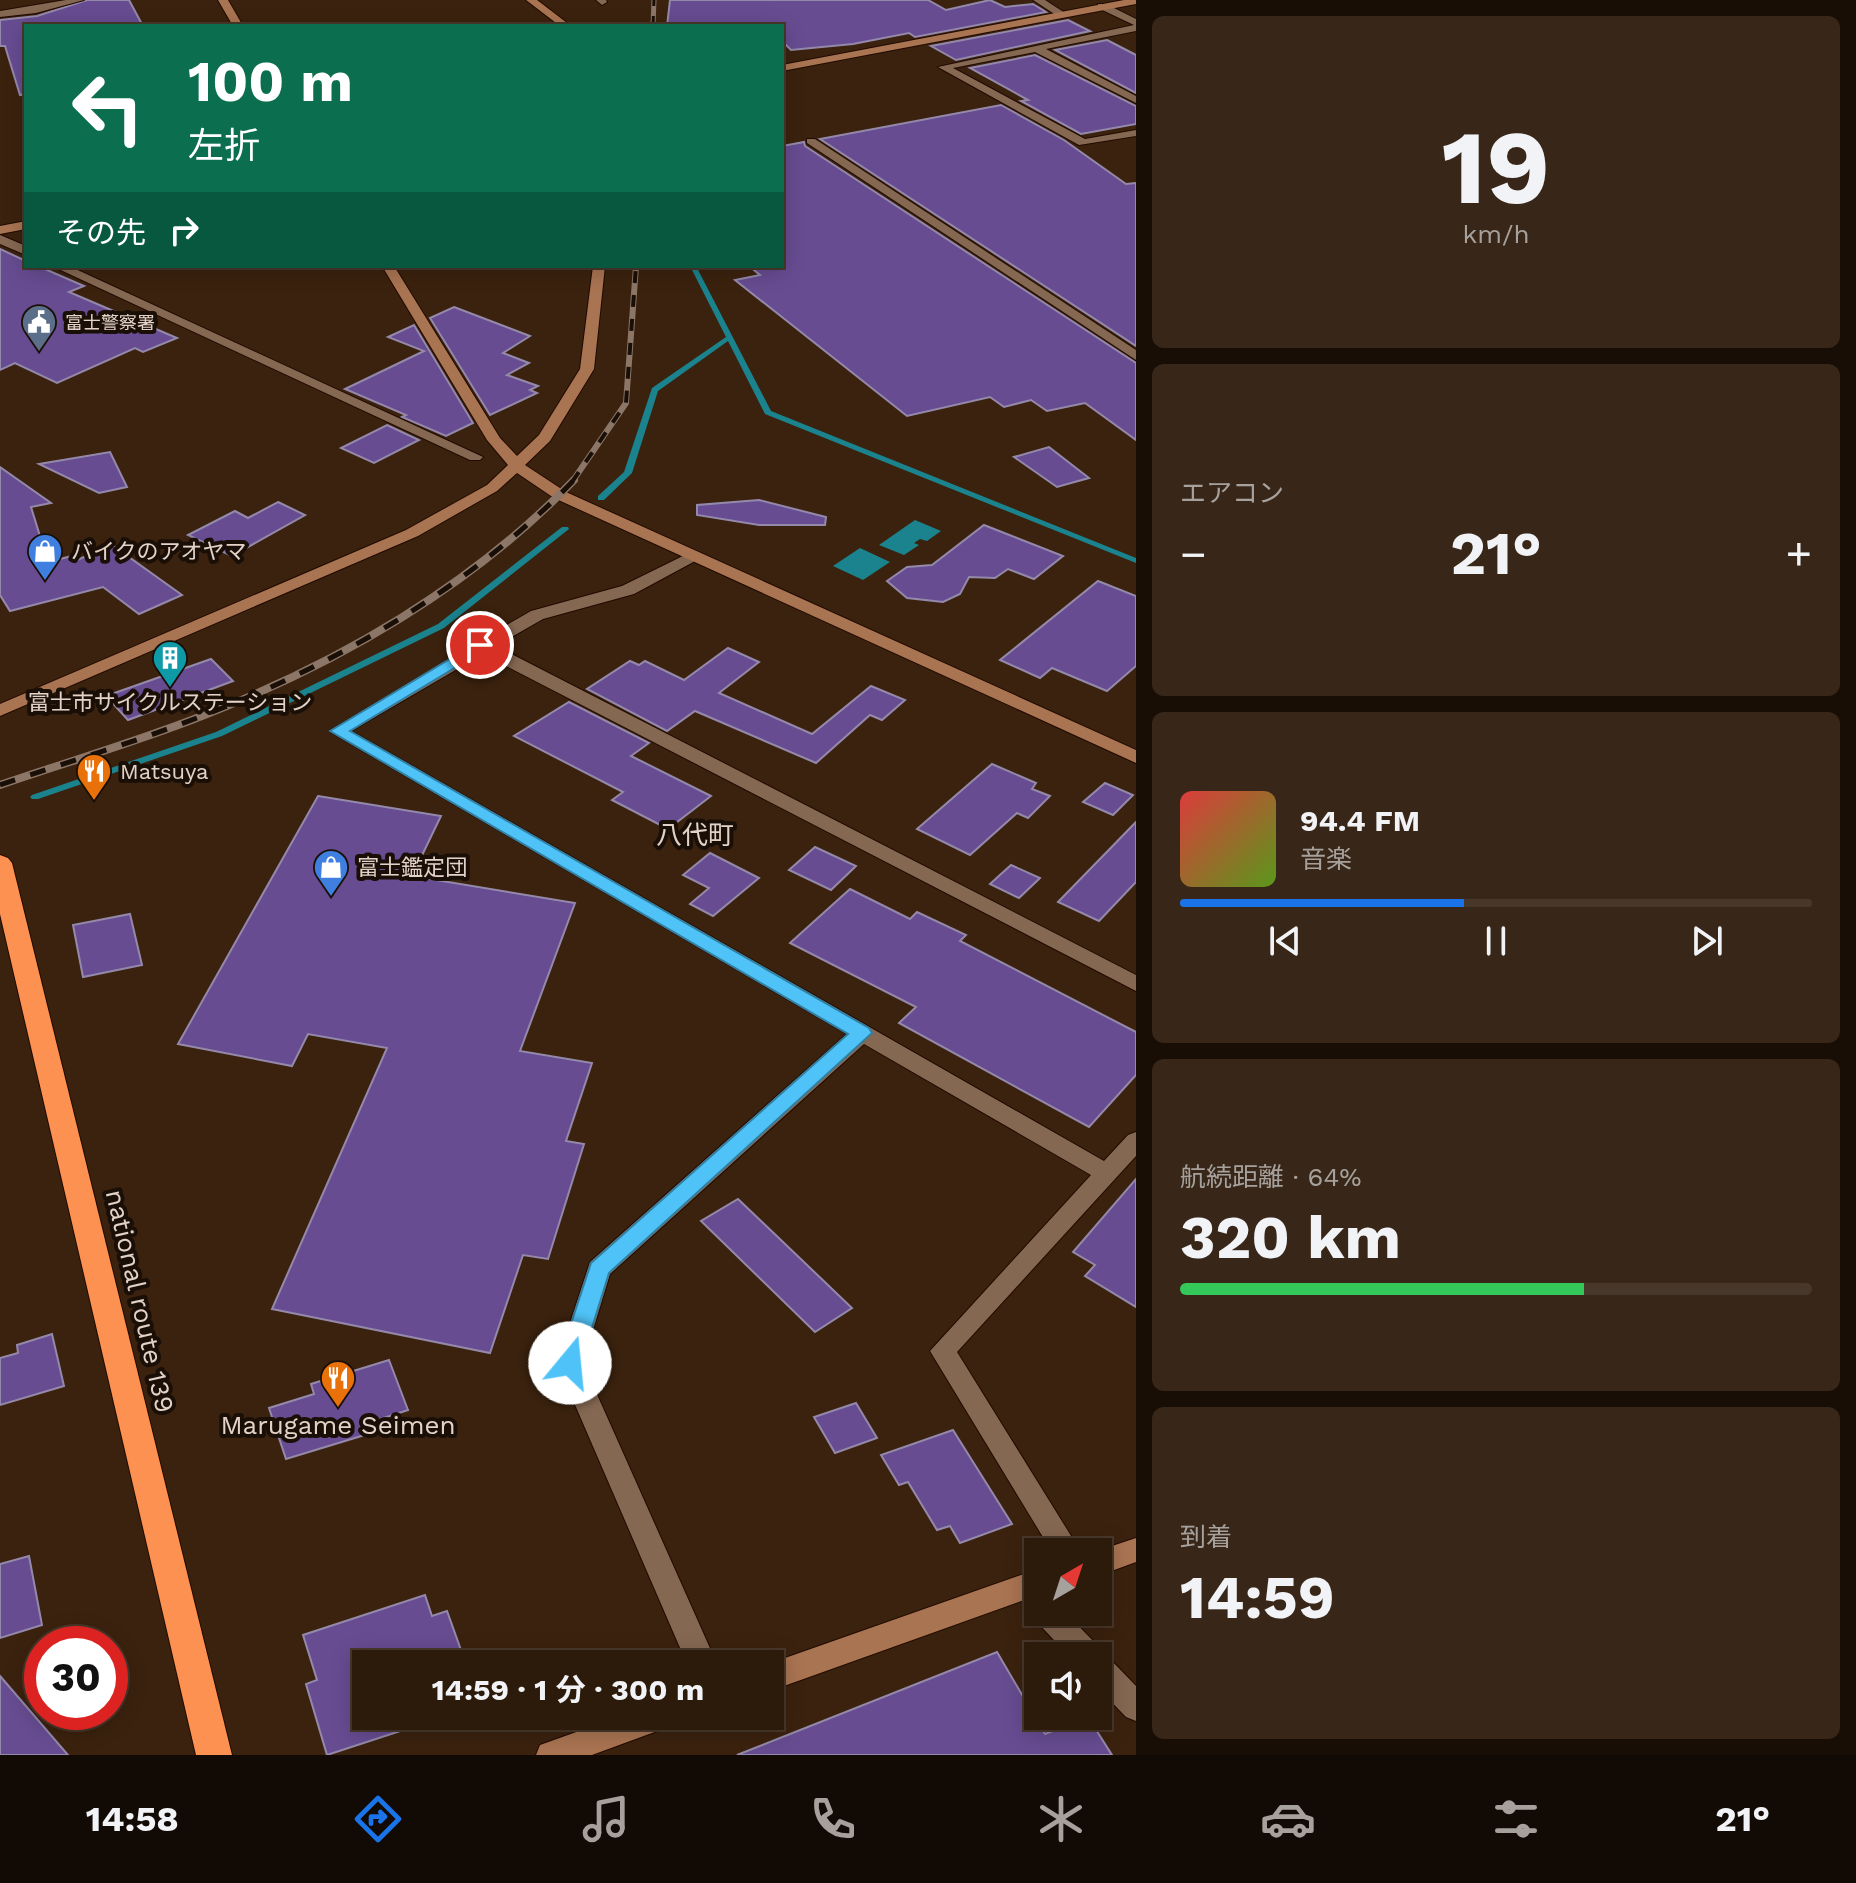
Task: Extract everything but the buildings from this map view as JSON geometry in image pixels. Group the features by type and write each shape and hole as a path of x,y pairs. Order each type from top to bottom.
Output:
{"highway":[{"name":"national route 139","path":"0,863 214,1755"}],"street":[{"path":"0,14 79,0"},
{"path":"223,0 237,24"},
{"path":"531,0 563,24"},
{"path":"1038,0 1060,13"},
{"path":"784,68 1136,1"},
{"path":"1102,6 1136,25"},
{"path":"1136,25 943,67 1083,143 1136,133"},
{"path":"1036,48 1136,100"},
{"path":"811,141 1136,356"},
{"path":"0,230 24,225"},
{"path":"0,239 24,250"},
{"path":"62,268 475,457"},
{"path":"389,268 494,440 517,466 560,495 1136,757"},
{"path":"0,711 412,533 492,488 545,438 587,369 599,268"},
{"path":"691,557 628,590 537,615 480,645 338,731 1106,1173"},
{"path":"480,645 1136,984"},
{"path":"696,1650 570,1363 599,1269 862,1033"},
{"path":"1058,1538 943,1351 1136,1141"},
{"path":"1112,1558 1136,1550"},
{"path":"784,1672 1024,1594"},
{"path":"1059,1626 1075,1642"},
{"path":"1112,1682 1136,1707"},
{"path":"551,1755 622,1730"}],"water":[{"path":"915,520 941,531 927,541 920,539 914,543 919,545 904,555 879,545"},
{"path":"860,548 890,562 863,580 833,566"}],"waterway":[{"path":"694,268 730,337"},
{"path":"601,498 628,473 655,390 730,337"},
{"path":"730,337 768,412 1136,561"},
{"path":"35,797 219,734 441,626 565,529"}],"railway":[{"path":"653,24 654,0"},
{"path":"572,482 626,403 636,268"},
{"path":"0,785 202,716 304,672 401,618 448,587 492,554 572,482"}],"place":[{"name":"富士警察署","path":"39,353"},
{"name":"バイクのアオヤマ","path":"45,582"},
{"name":"富士市サイクルステーション","path":"170,689"},
{"name":"Matsuya","path":"94,802"},
{"name":"富士鑑定団","path":"331,898"},
{"name":"Marugame Seimen","path":"338,1409"}],"district":[{"name":"八代町","path":"695,835"}],"route":[{"path":"480,645 338,731 862,1033 599,1269 570,1363"}]}
